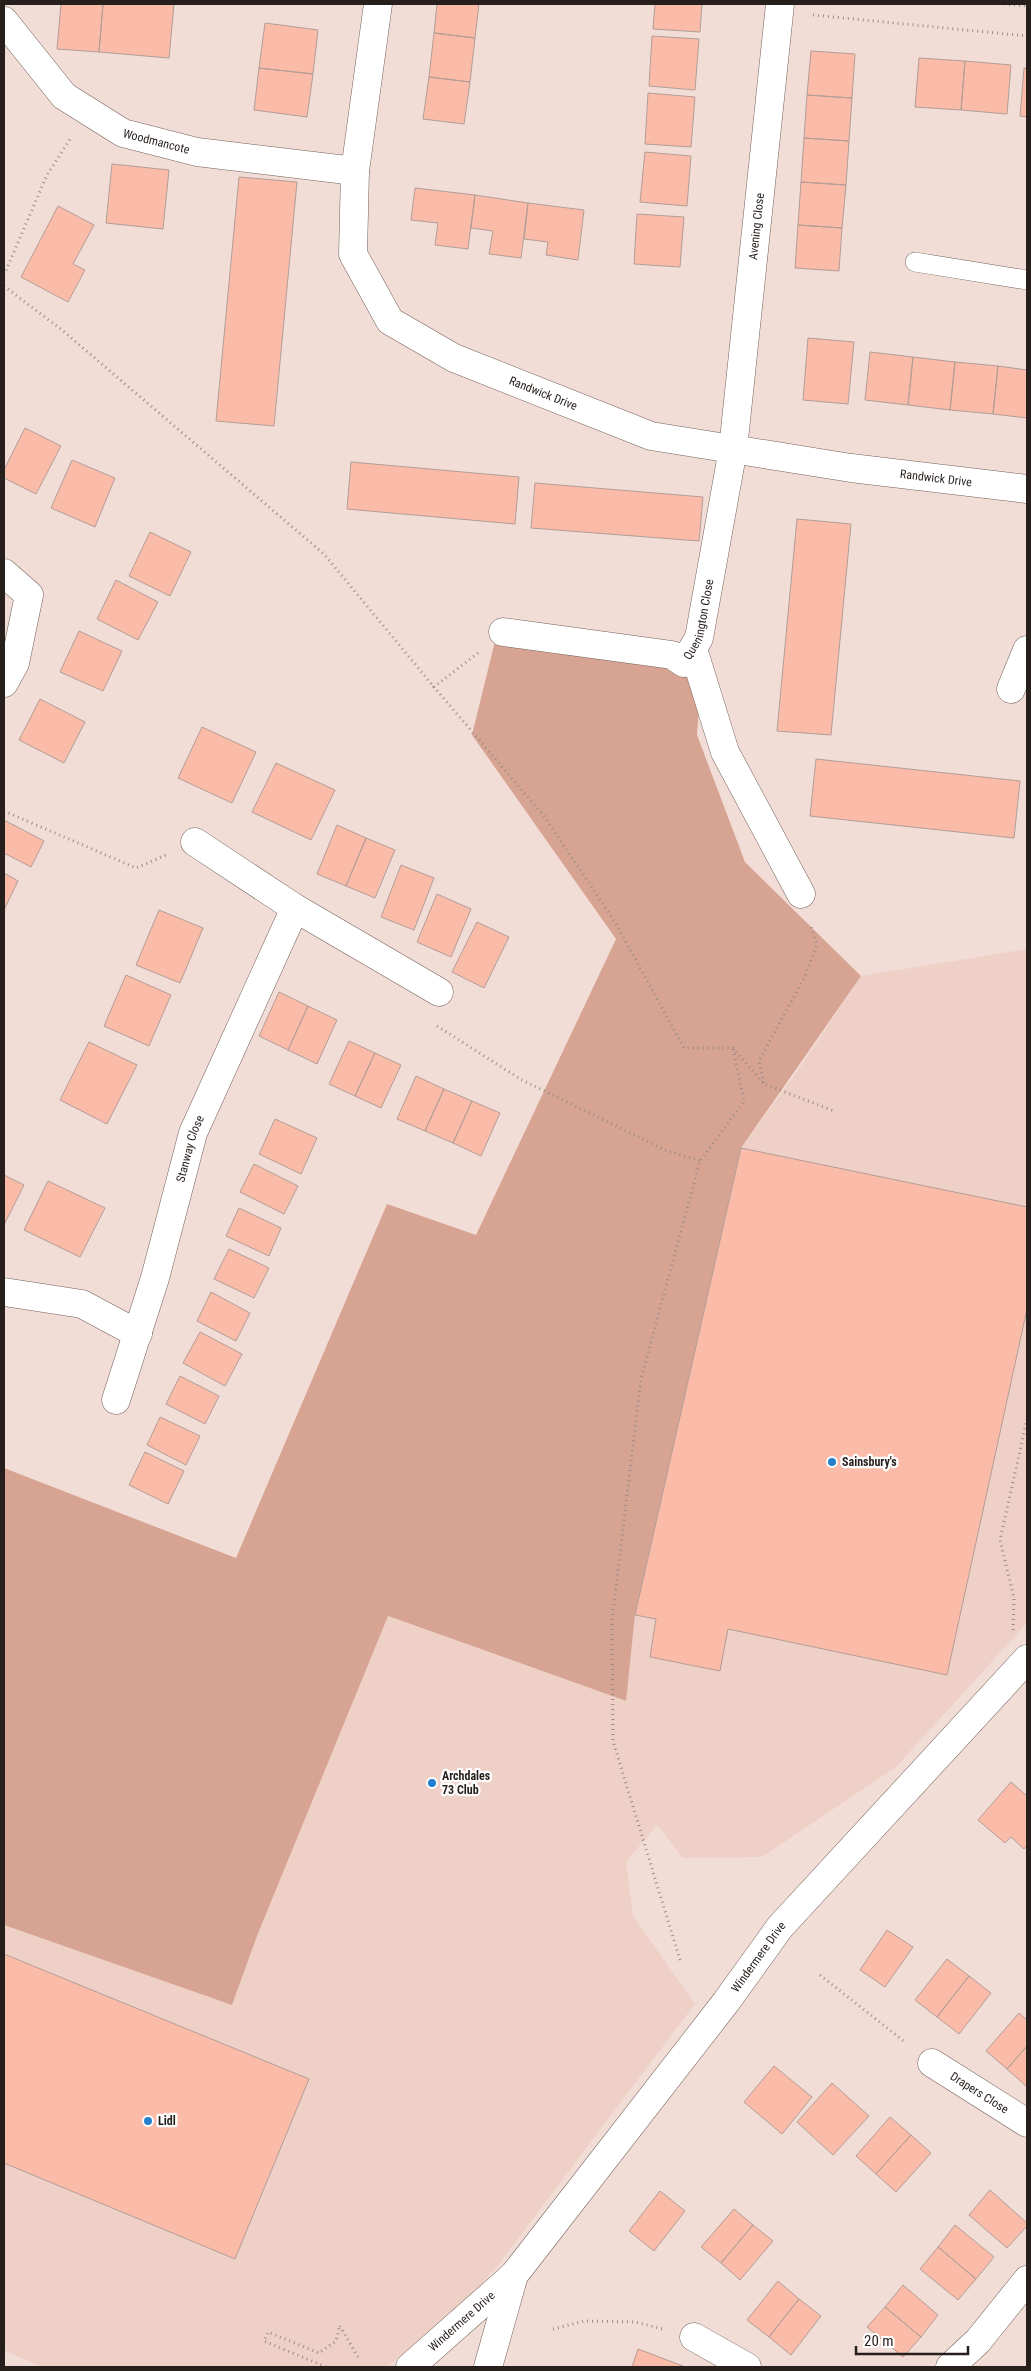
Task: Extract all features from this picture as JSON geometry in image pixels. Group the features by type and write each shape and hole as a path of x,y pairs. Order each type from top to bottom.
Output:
{"street":[{"name":"Randwick Drive","path":"378,4 355,171 354,254 390,321 454,358 651,436 850,468 1027,489"},
{"name":"Avening Close","path":"733,449 780,8"},
{"name":"Woodmancote","path":"4,21 4,25 64,96 123,133 197,152 355,171"},
{"name":"Quenington Close","path":"503,632 672,655 684,663 699,638 733,449"},
{"path":"4,573 29,595 15,663 4,683"},
{"path":"693,649 726,752 801,894"},
{"path":"1011,689 1027,650"},
{"path":"195,842 295,908 439,992"},
{"name":"Stanway Close","path":"116,1400 155,1278 194,1133 295,908"},
{"path":"4,1292 82,1304 138,1334"},
{"name":"Windermere Drive","path":"410,2367 514,2275 726,2002 780,1927 1020,1666"},
{"name":"Drapers Close","path":"932,2063 1027,2123"},
{"name":"Windermere Drive","path":"488,2367 514,2275"},
{"path":"950,2367 978,2341 1027,2280"},
{"path":"694,2337 747,2367"}],"lane":[{"path":"915,262 1027,280"}],"path":[{"path":"1004,4 1027,6"},
{"path":"780,8 1027,36"},
{"path":"4,275 47,175 76,129 94,114"},
{"path":"4,286 62,330 324,554 544,816 615,922 684,1048 734,1048"},
{"path":"434,687 503,632"},
{"path":"4,811 136,868 195,842"},
{"path":"764,1084 759,1061 804,978 816,945 801,894"},
{"path":"439,992 436,1025 522,1080 665,1150 700,1161"},
{"path":"734,1048 764,1084 834,1111"},
{"path":"680,1960 614,1741 612,1620 641,1379 700,1161 744,1101 734,1048"},
{"path":"1020,1666 1014,1598 1000,1540 1027,1419"},
{"path":"820,1975 932,2063"},
{"path":"553,2329 584,2321 635,2322 694,2337"},
{"path":"326,2367 264,2341 268,2332 319,2353 336,2342 340,2325 358,2357"}],"shaded area":[{"path":"496,637 702,660 697,735 745,862 861,976 741,1148 635,1615 626,1701 388,1616 257,1936 232,2005 4,1925 4,1468 236,1558 387,1204 476,1235 616,939 472,735"},
{"path":"1027,949 1027,1623 896,1767 762,1857 683,1858 657,1825 626,1862 633,1916 695,2004 499,2264 451,2318 387,2367 41,2367 4,2350 4,1925 232,2005 257,1936 387,1616 625,1701 635,1615 741,1148 796,1073 861,976"}],"building":[{"path":"61,4 103,4 99,52 57,49"},
{"path":"103,4 174,4 169,58 99,52"},
{"path":"437,4 479,4 475,38 434,33"},
{"path":"655,4 702,4 700,32 653,29"},
{"path":"265,23 318,30 313,74 259,68"},
{"path":"434,33 475,38 470,82 429,77"},
{"path":"652,36 699,39 695,90 649,86"},
{"path":"811,51 855,54 852,98 807,95"},
{"path":"919,58 965,61 961,110 915,107"},
{"path":"965,61 1011,65 1007,114 961,110"},
{"path":"259,68 313,74 307,117 254,110"},
{"path":"1024,68 1027,69 1027,117 1020,116"},
{"path":"429,77 470,82 464,124 423,119"},
{"path":"648,93 695,97 691,147 645,144"},
{"path":"807,95 852,98 849,141 804,138"},
{"path":"804,138 849,141 846,185 801,182"},
{"path":"645,152 691,156 687,206 640,202"},
{"path":"112,164 169,170 163,229 106,223"},
{"path":"239,177 297,182 274,426 216,421"},
{"path":"801,182 846,185 842,228 798,225"},
{"path":"415,188 475,195 468,249 435,245 438,223 411,220"},
{"path":"475,195 528,203 521,258 489,254 493,231 471,228"},
{"path":"528,203 584,210 578,260 546,255 548,242 524,239"},
{"path":"58,206 94,225 73,264 85,270 68,302 21,277"},
{"path":"637,214 684,217 680,267 634,264"},
{"path":"798,225 842,228 839,271 795,268"},
{"path":"808,338 854,342 848,404 803,400"},
{"path":"870,352 913,357 908,405 865,400"},
{"path":"913,357 955,362 950,410 908,405"},
{"path":"955,362 998,366 993,414 950,410"},
{"path":"998,366 1027,370 1027,418 993,414"},
{"path":"25,428 61,446 36,494 4,478 4,470"},
{"path":"72,460 115,478 95,527 51,508"},
{"path":"351,462 519,477 515,524 347,509"},
{"path":"535,483 703,497 699,541 531,528"},
{"path":"797,519 851,524 831,735 777,731"},
{"path":"150,532 191,552 170,596 129,576"},
{"path":"116,580 158,602 138,640 97,619"},
{"path":"79,631 122,651 103,691 60,672"},
{"path":"40,699 85,722 64,763 19,740"},
{"path":"202,727 256,752 232,803 178,778"},
{"path":"816,759 1020,781 1014,838 810,816"},
{"path":"276,763 335,790 311,840 252,812"},
{"path":"4,820 44,841 31,867 4,853"},
{"path":"337,825 366,838 346,886 317,874"},
{"path":"366,838 395,850 375,898 346,886"},
{"path":"401,865 434,878 414,930 381,917"},
{"path":"4,873 18,881 4,910"},
{"path":"437,894 471,909 451,957 417,942"},
{"path":"159,910 203,928 180,983 136,965"},
{"path":"477,922 509,937 484,988 452,972"},
{"path":"126,975 171,995 149,1046 104,1026"},
{"path":"279,992 308,1006 288,1050 259,1036"},
{"path":"308,1006 337,1020 317,1064 288,1050"},
{"path":"349,1041 375,1053 355,1096 329,1084"},
{"path":"89,1042 137,1065 107,1124 60,1100"},
{"path":"375,1053 401,1065 381,1108 355,1096"},
{"path":"416,1076 444,1089 425,1131 397,1119"},
{"path":"444,1089 472,1101 453,1143 425,1131"},
{"path":"472,1101 500,1113 481,1156 453,1143"},
{"path":"275,1119 317,1138 301,1174 259,1154"},
{"name":"Sainsbury's","path":"741,1148 1027,1207 1027,1309 947,1675 728,1629 720,1671 650,1657 656,1619 635,1615"},
{"path":"254,1164 298,1186 284,1214 240,1192"},
{"path":"4,1175 24,1185 4,1225"},
{"path":"48,1181 105,1208 80,1257 24,1230"},
{"path":"239,1208 281,1228 269,1256 226,1236"},
{"path":"229,1249 269,1268 254,1298 214,1279"},
{"path":"211,1292 250,1313 236,1341 197,1321"},
{"path":"200,1332 242,1354 225,1386 183,1363"},
{"path":"180,1376 219,1396 205,1424 166,1404"},
{"path":"160,1417 200,1436 186,1465 147,1445"},
{"path":"145,1452 184,1471 168,1504 129,1485"},
{"path":"1011,1782 1027,1796 1027,1846 1024,1849 1011,1837 1005,1843 978,1820"},
{"path":"887,1930 913,1947 885,1987 860,1970"},
{"name":"Lidl","path":"4,1954 309,2079 235,2259 4,2163"},
{"path":"947,1959 969,1976 937,2017 915,2000"},
{"path":"969,1976 991,1993 959,2034 937,2017"},
{"path":"1019,2013 1027,2020 1027,2046 1007,2069 986,2051"},
{"path":"1027,2046 1027,2087 1007,2069"},
{"path":"774,2066 812,2097 782,2134 744,2102"},
{"path":"832,2083 869,2116 833,2155 797,2122"},
{"path":"890,2117 911,2135 876,2174 856,2156"},
{"path":"911,2135 931,2153 896,2192 876,2174"},
{"path":"990,2190 1027,2223 1027,2226 1007,2248 969,2215"},
{"path":"660,2191 685,2211 654,2251 629,2231"},
{"path":"734,2209 753,2225 721,2263 701,2247"},
{"path":"753,2225 773,2241 740,2280 721,2263"},
{"path":"955,2225 994,2257 976,2279 938,2247"},
{"path":"938,2247 976,2279 958,2300 920,2269"},
{"path":"778,2281 799,2299 769,2337 747,2320"},
{"path":"903,2285 938,2315 921,2337 885,2307"},
{"path":"799,2299 821,2316 791,2355 769,2337"},
{"path":"885,2307 921,2337 903,2357 867,2327"},
{"path":"638,2349 683,2366 632,2367"}],"place":[{"name":"Sainsbury's","path":"832,1462"},
{"name":"Archdales 73 Club","path":"432,1783"},
{"name":"Lidl","path":"148,2121"}]}
